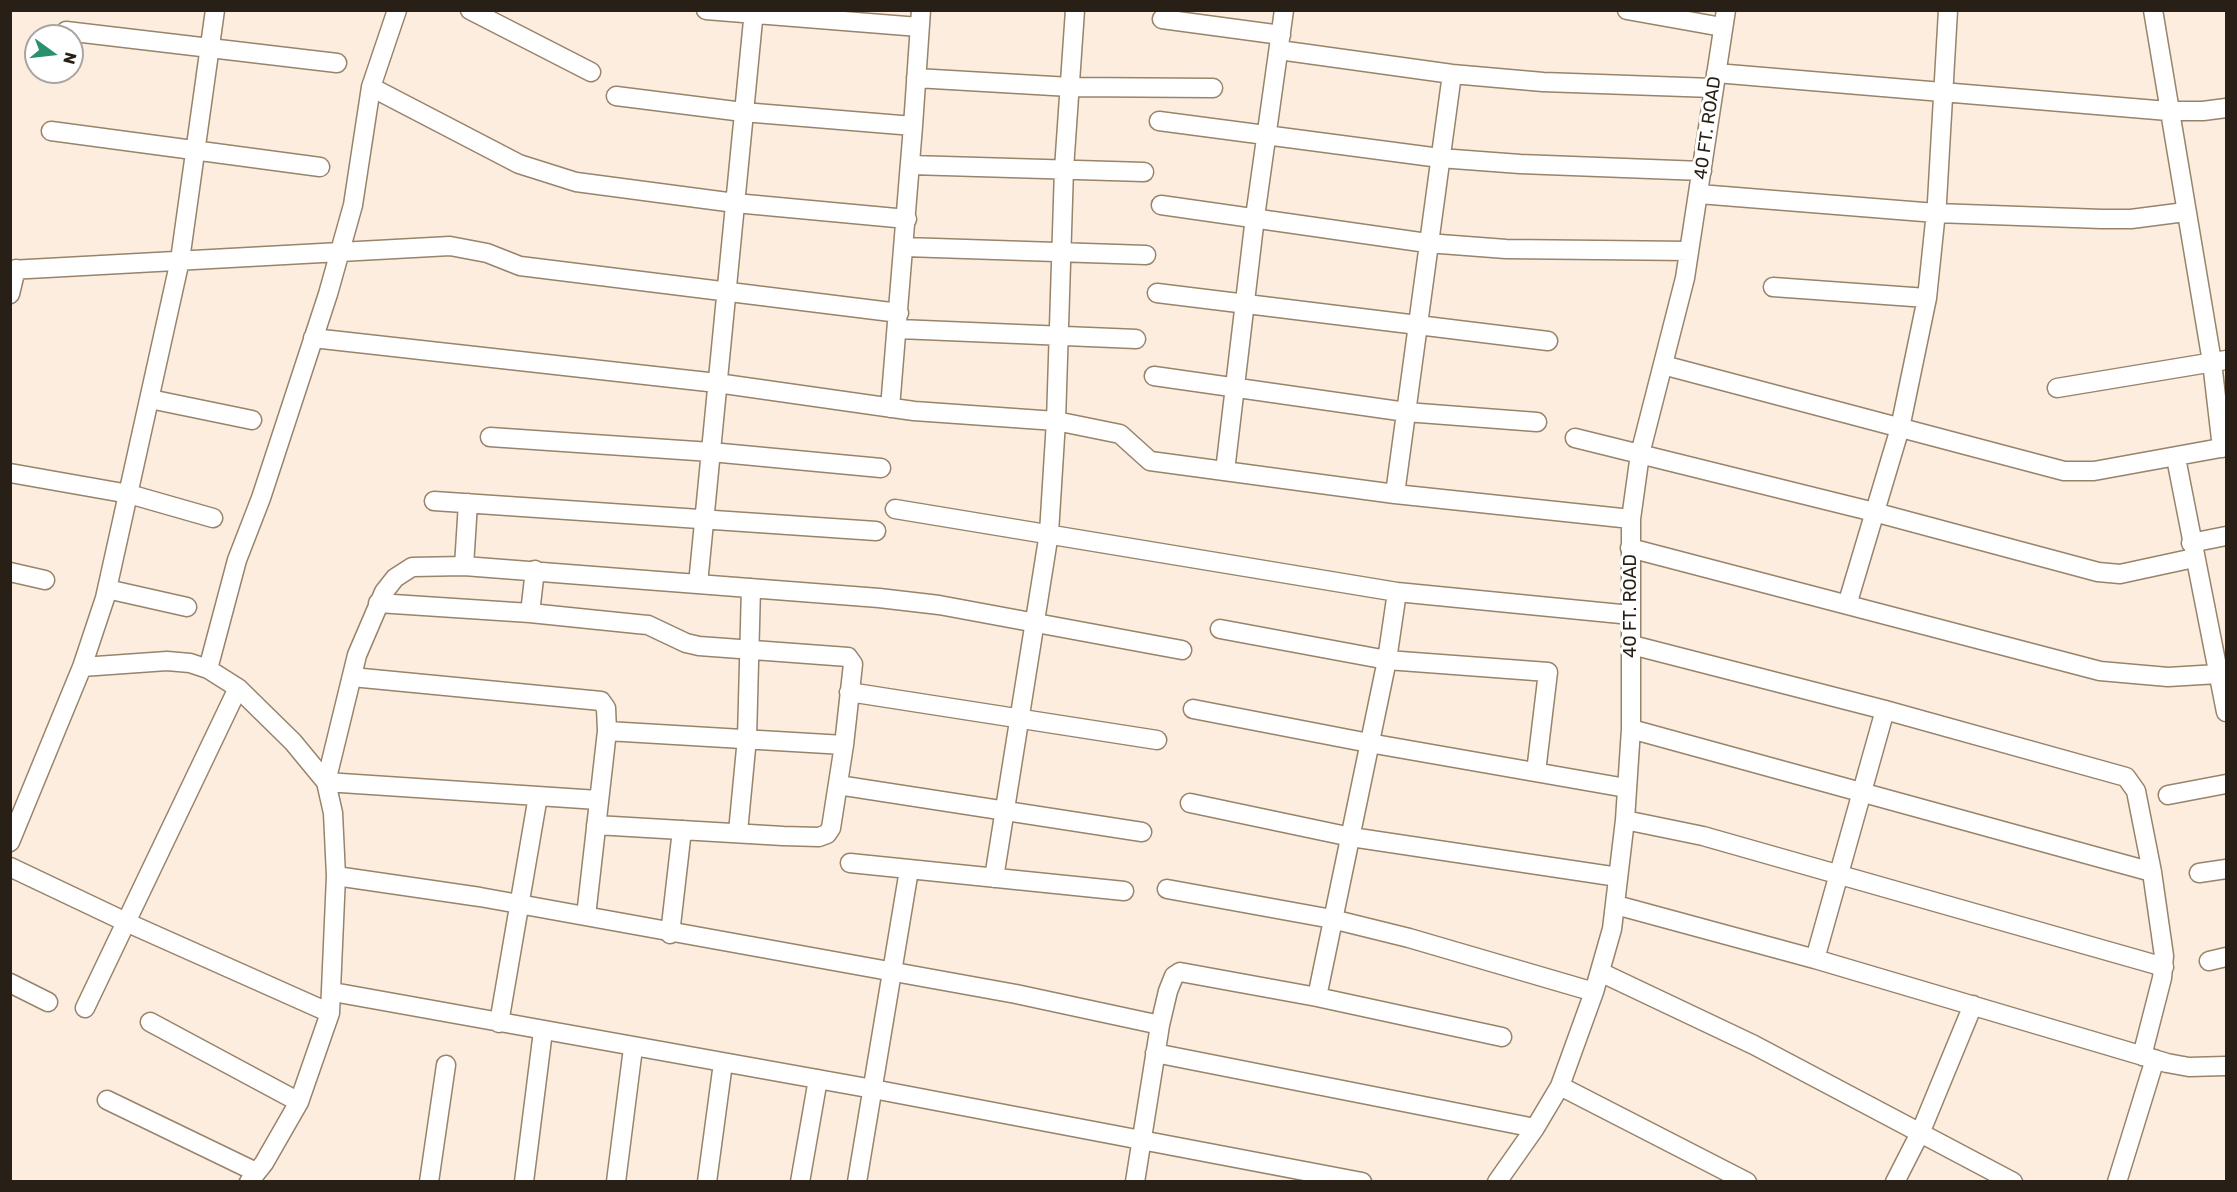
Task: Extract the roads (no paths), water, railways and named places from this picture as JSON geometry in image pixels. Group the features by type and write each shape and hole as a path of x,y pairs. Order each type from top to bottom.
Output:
{"street":[{"path":"10,842 82,667 107,589 180,260 215,10"},
{"path":"208,669 237,560 261,498 353,205 371,87 397,10"},
{"path":"470,10 591,72"},
{"path":"706,10 920,19 905,247 890,408"},
{"path":"994,878 1049,533 1056,421 1064,169 1075,10"},
{"path":"1225,471 1255,218 1284,10"},
{"path":"1628,10 1724,19"},
{"path":"1846,605 1900,428 1927,298 1936,213 1948,10"},
{"path":"1663,364 2064,471 2094,471 2224,448 2219,361 2186,212 2153,10"},
{"path":"698,584 754,13"},
{"path":"1162,19 1452,74 1543,82 1715,81 1942,92 2169,111 2226,108"},
{"name":"40 FT. ROAD","path":"1499,1181 1560,1086 1600,972 1616,905 1631,729 1631,519 1640,454 1685,278 1724,19"},
{"path":"84,33 337,63"},
{"path":"1395,494 1427,243 1452,74"},
{"path":"916,78 1070,87 1213,88"},
{"path":"371,87 519,164 576,182 735,203 907,219"},
{"path":"616,96 743,112 913,126"},
{"path":"1159,120 1440,158 1520,164 1701,171"},
{"path":"51,131 320,167"},
{"path":"911,165 1144,172"},
{"path":"1699,194 1936,213 2131,219 2186,212"},
{"path":"1161,205 1427,243 1506,249 1689,251"},
{"path":"10,294 13,269 339,250 450,246 487,253 520,266 727,292 899,321 1058,336 1136,339"},
{"path":"905,247 1146,255"},
{"path":"1773,287 1927,298"},
{"path":"1157,293 1548,341"},
{"path":"313,338 717,383 890,408 1056,421 1120,434 1150,461 1395,494 1631,519"},
{"path":"2057,388 2219,361"},
{"path":"1154,376 1406,411 1537,422"},
{"path":"150,399 252,420"},
{"path":"490,437 711,452 881,468"},
{"path":"1575,438 1874,512 2098,572 2120,574 2193,551 2226,537"},
{"path":"2176,458 2226,707"},
{"path":"10,473 129,494 213,518"},
{"path":"434,501 876,531"},
{"path":"464,566 468,503"},
{"path":"895,508 1396,592 1631,615"},
{"path":"1630,548 2100,671 2168,677 2218,674"},
{"path":"107,1100 253,1177 299,1102 330,1013 333,992 336,876 333,813 326,782 357,655 378,603 384,592 403,570 412,567 464,566 535,570 939,605 1182,650"},
{"path":"530,613 535,570"},
{"path":"10,572 45,580"},
{"path":"738,832 747,738 751,588"},
{"path":"107,589 187,607"},
{"path":"1317,997 1387,660 1396,592"},
{"path":"378,603 530,613 648,625 686,644 848,657 853,664 838,785 831,828 827,834 819,837 596,825"},
{"path":"1220,629 1387,660 1548,672 1536,772"},
{"path":"1632,645 1885,710 2126,777 2136,791 2152,872 2164,968 2149,1058 2117,1182"},
{"path":"82,667 167,661 208,669 238,688 292,742 326,782 598,800"},
{"path":"352,677 601,701 606,708 607,731 586,916"},
{"path":"85,1008 128,923 238,688"},
{"path":"849,692 1157,740"},
{"path":"1193,709 1369,743 1626,788"},
{"path":"1815,959 1885,710"},
{"path":"1631,729 2152,872"},
{"path":"607,731 844,745"},
{"path":"2168,795 2226,784"},
{"path":"838,785 1142,832"},
{"path":"500,1023 538,796"},
{"path":"1190,803 1351,837 1618,877"},
{"path":"1625,820 1702,836 2164,968"},
{"path":"670,934 682,830"},
{"path":"849,863 1124,891"},
{"path":"10,867 128,923 330,1013"},
{"path":"2199,873 2226,868"},
{"path":"857,1182 909,870"},
{"path":"336,876 520,904 670,934 1016,994 1160,1025"},
{"path":"1167,889 1332,919 1409,938 1593,992"},
{"path":"1616,905 1815,959 2149,1058 2189,1067 2226,1065"},
{"path":"1135,1182 1160,1025 1168,991 1174,976 1180,972 1317,997 1502,1037"},
{"path":"1600,972 1754,1045 1921,1131 2013,1182"},
{"path":"10,983 48,1002"},
{"path":"333,992 633,1048 873,1089 1362,1182"},
{"path":"1895,1182 1921,1131 1973,1005"},
{"path":"150,1022 299,1102"},
{"path":"524,1182 543,1031"},
{"path":"616,1182 633,1048"},
{"path":"1155,1053 1535,1128"},
{"path":"707,1182 723,1063"},
{"path":"429,1182 446,1065"},
{"path":"800,1182 818,1079"},
{"path":"1560,1086 1747,1182"}]}
